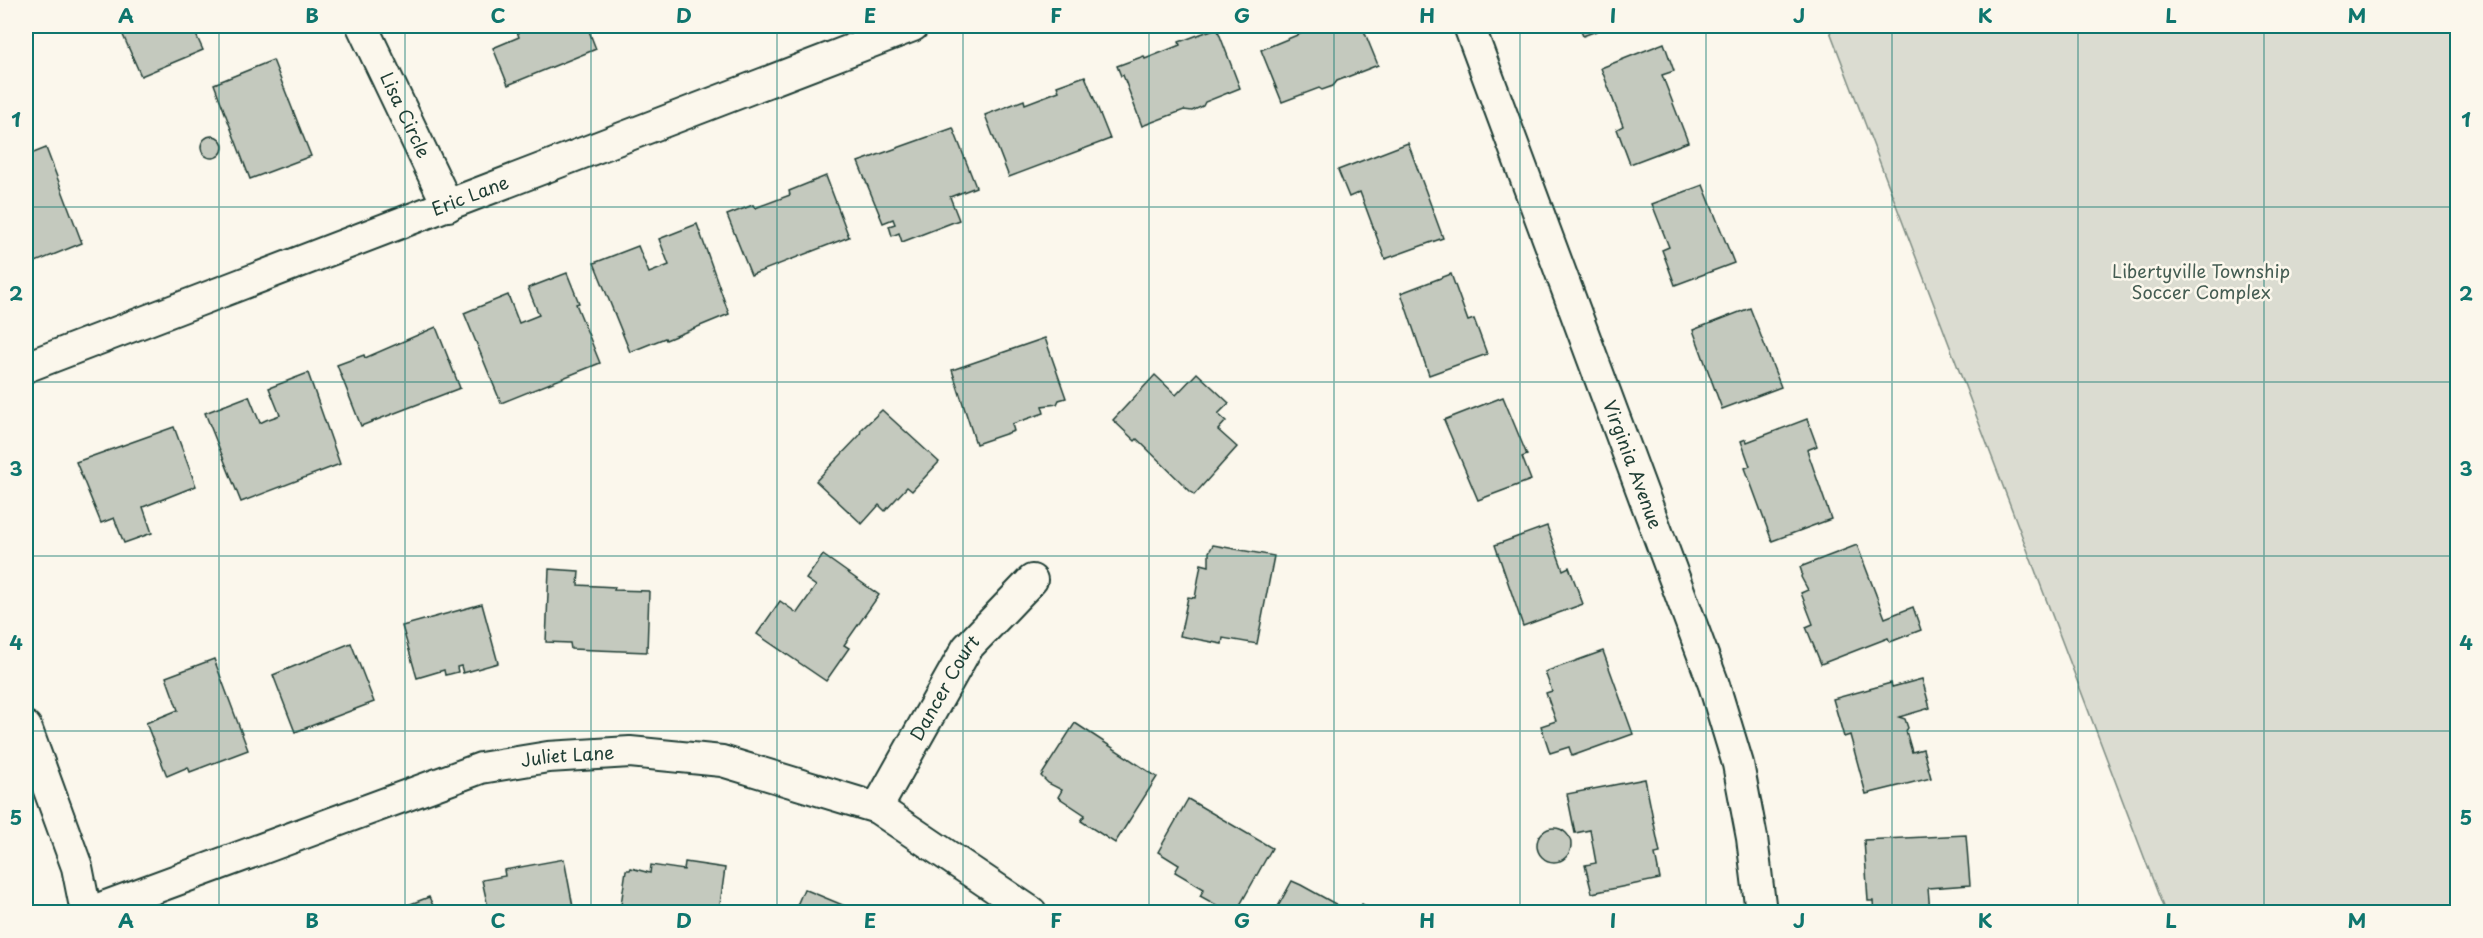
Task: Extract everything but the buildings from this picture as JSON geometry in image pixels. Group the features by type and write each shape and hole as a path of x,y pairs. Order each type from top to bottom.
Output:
{"street":[{"name":"Lisa Circle","path":"362,26 448,206"},
{"name":"Eric Lane","path":"26,367 912,26"},
{"name":"Virginia Avenue","path":"1469,26 1714,685 1738,764 1752,838 1761,912"},
{"name":"Dancer Court","path":"877,808 967,648 1032,580"},
{"path":"26,727 78,867 88,912"},
{"name":"Juliet Lane","path":"88,912 481,768 548,757 630,752 722,761 877,808 1031,912"}],"green space":[{"name":"Libertyville Township Soccer Complex","path":"1828,26 2457,26 2457,912 2165,912"}]}
